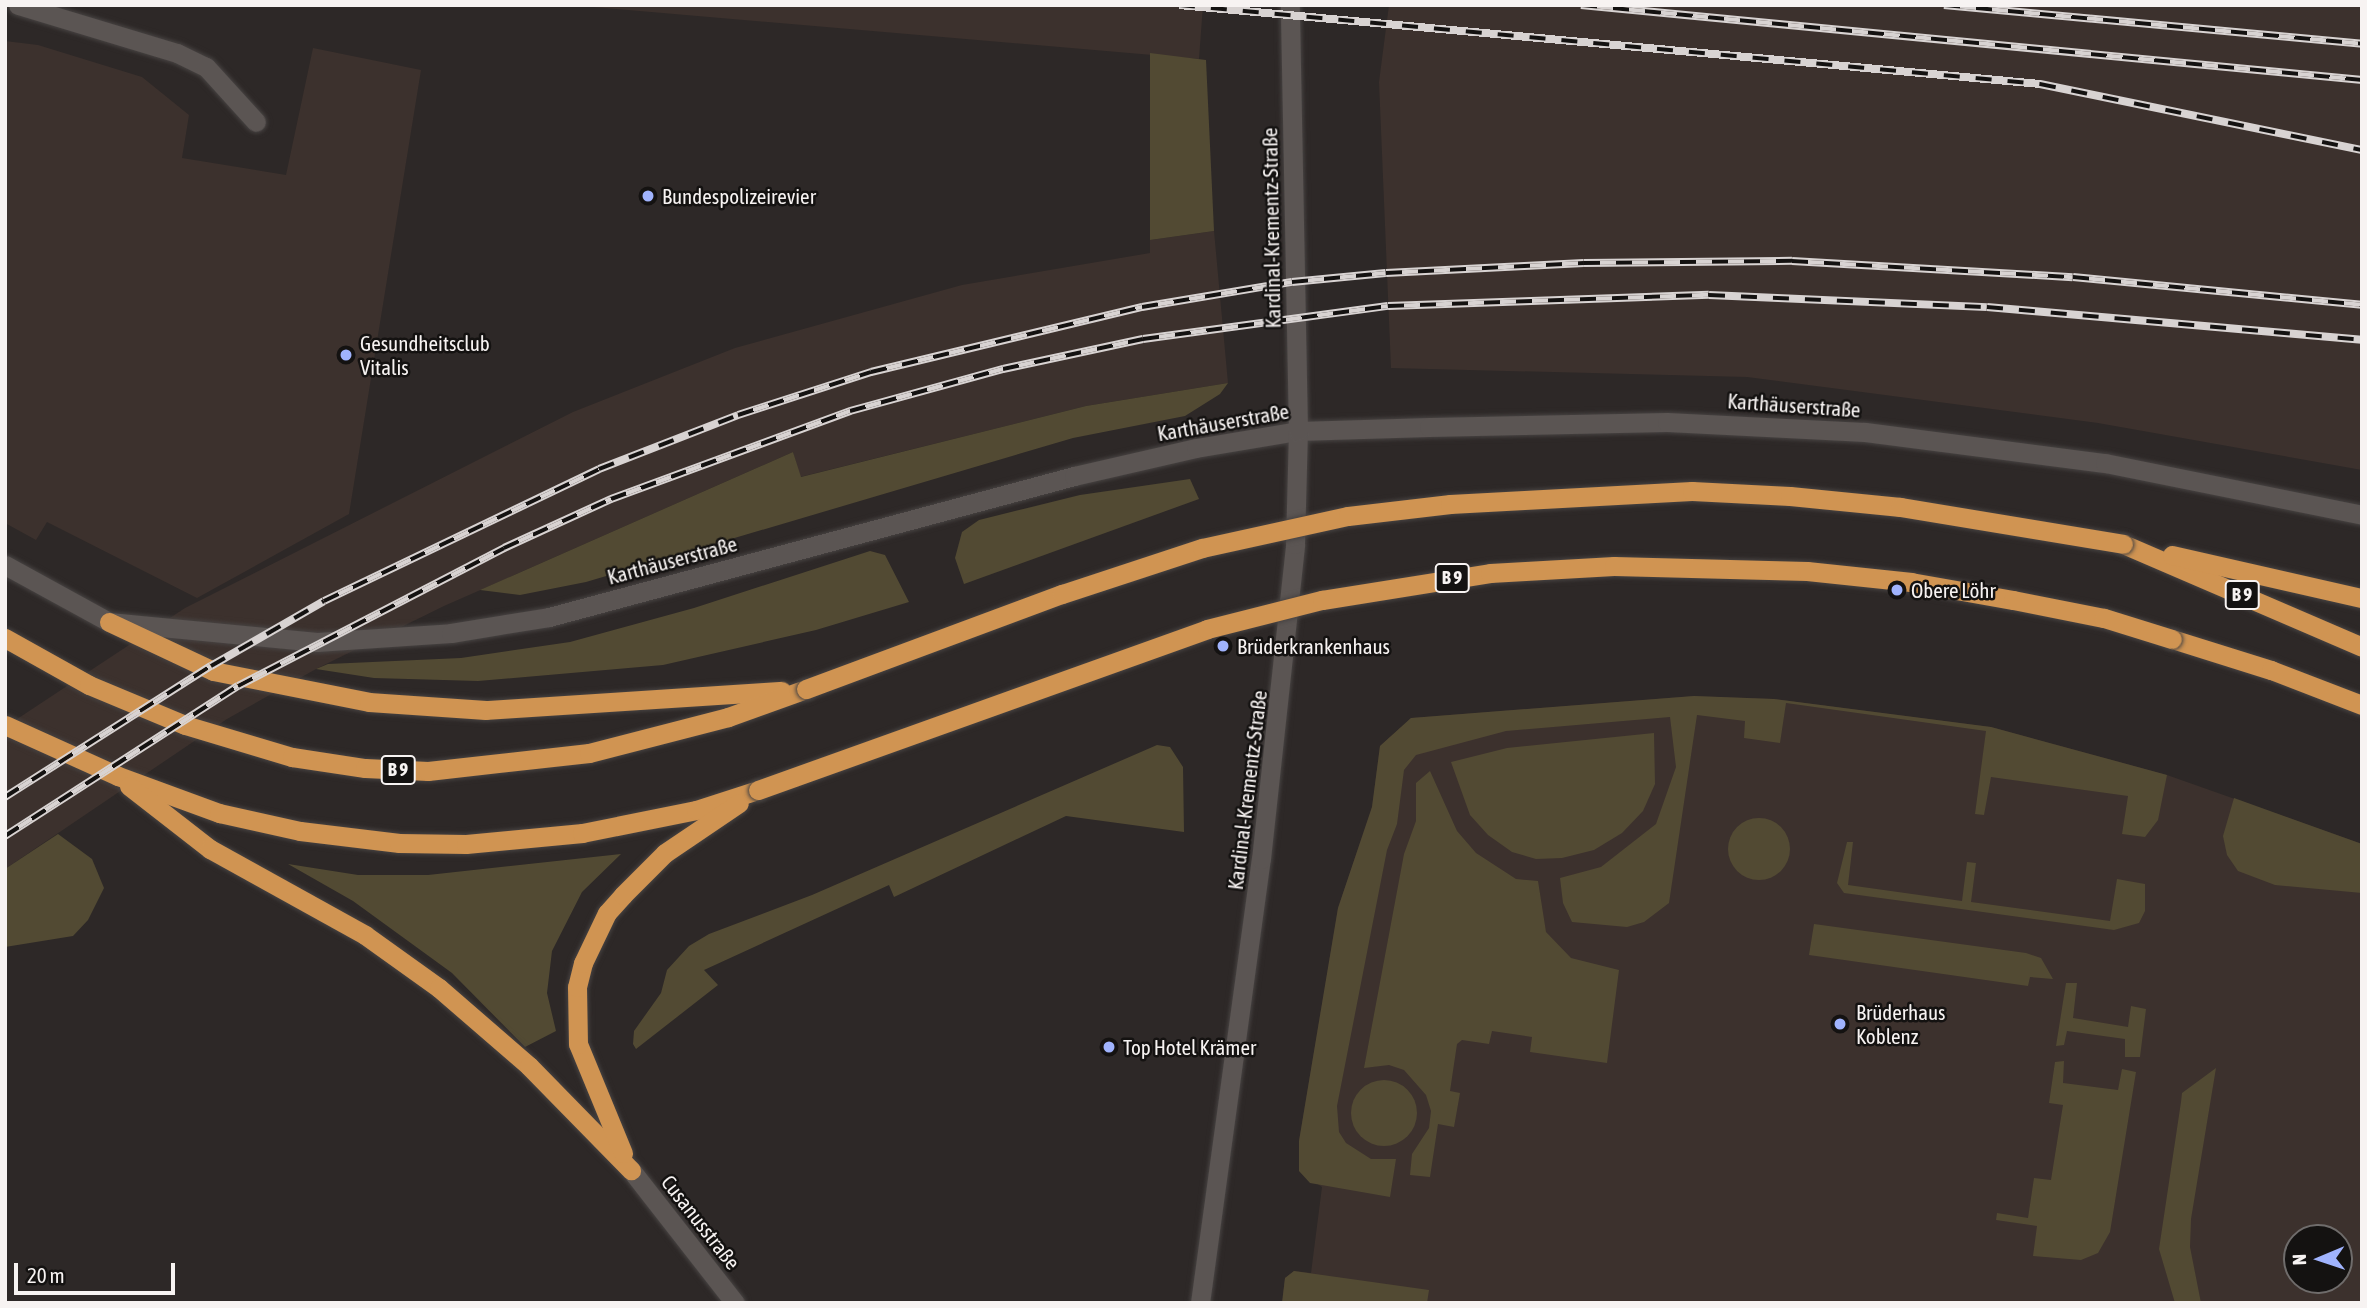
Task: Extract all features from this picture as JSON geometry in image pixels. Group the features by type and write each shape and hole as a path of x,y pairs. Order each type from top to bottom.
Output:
{"highway":[{"name":"B 9","path":"5,638 89,685 185,726 292,757 365,768 454,770 589,753 728,717 1062,594 1202,548 1348,516 1450,504 1653,492 1790,496 1900,508 2123,544 2362,598"},
{"name":"B 9","path":"2123,544 2362,647"},
{"name":"B 9","path":"5,725 118,776 219,813 342,837 466,844 582,832 696,810 1207,628 1413,582 1614,566 1807,571 2013,600 2115,622 2271,670 2362,705"},
{"path":"109,622 213,671 369,702 499,710 806,689"},
{"path":"118,776 200,842 365,935 439,988 529,1066 631,1170"},
{"path":"631,1170 584,1065 578,1044 577,987 583,962 607,913 665,853 758,790"}],"street":[{"path":"18,5 177,52 206,67 256,122"},
{"name":"Kardinal-Krementz-Straße","path":"1200,1303 1284,678 1298,507 1290,28 1293,5"},
{"name":"Karthäuserstraße","path":"109,622 317,642 451,633 549,617 1074,476 1298,431 1667,422 1826,429 2105,463 2362,515"},
{"path":"5,565 109,622"},
{"name":"Cusanusstraße","path":"631,1170 734,1303"}],"shaded area":[{"path":"570,5 1203,5 1199,59"},
{"path":"1389,5 2362,5 2362,470 2098,423 1747,377 1391,368 1379,82"},
{"path":"5,41 38,45 142,77 189,115 182,158 286,175 313,48 421,70 349,514 197,598 47,522 36,540 5,523"},
{"path":"1150,53 1206,60 1214,231 1150,240"},
{"path":"1214,231 1228,383 1086,406 800,477 793,452 444,606 316,669 227,719 5,869 5,727 185,608 573,412 735,348 962,285 1150,253 1150,240"},
{"path":"1228,383 1220,394 1185,416 1073,438 586,582 520,595 480,590 793,452 801,477 1086,406"},
{"path":"1190,479 1199,499 964,584 955,558 962,532 979,520 1080,495"},
{"path":"870,551 885,555 909,602 816,630 663,665 478,681 374,678 316,669 328,664 461,658 570,642 694,608"},
{"name":"Brüderhaus Koblenz","path":"1694,696 1774,699 1991,727 2167,775 2362,844 2362,1303 1282,1303 1285,1278 1294,1271 1311,1273 1322,1187 1299,1171 1299,1141 1338,908 1372,807 1380,746 1411,718"},
{"path":"1694,696 1774,699 1991,727 2167,775 2158,820 2145,837 2122,834 2128,796 1991,777 1984,815 1975,814 1986,731 1786,703 1780,743 1744,738 1745,721 1697,715 1669,903 1644,922 1627,927 1572,922 1563,903 1560,878 1601,867 1656,824 1676,767 1670,717 1506,731 1416,755 1404,770 1397,824 1387,850 1337,1106 1339,1132 1346,1143 1371,1159 1396,1159 1390,1197 1310,1183 1299,1171 1299,1141 1338,908 1372,807 1380,746 1411,718"},
{"path":"1654,733 1655,784 1643,811 1622,833 1594,850 1562,858 1536,859 1512,852 1488,835 1470,815 1451,762 1507,748"},
{"path":"1157,745 1170,747 1183,767 1184,832 1066,816 894,897 889,885 704,970 718,985 636,1049 633,1044 634,1031 661,993 667,970 689,946 709,934 812,895"},
{"path":"1430,771 1457,831 1476,853 1516,879 1538,881 1546,932 1571,958 1619,970 1607,1063 1530,1052 1532,1037 1492,1031 1489,1044 1462,1040 1457,1044 1450,1091 1460,1093 1454,1127 1438,1124 1430,1177 1410,1175 1412,1154 1429,1128 1431,1111 1426,1095 1404,1070 1389,1065 1364,1068 1404,854 1416,821 1416,783"},
{"path":"2234,798 2362,844 2362,893 2275,885 2238,871 2227,855 2223,836"},
{"path":"1753,818 1765,818 1781,827 1788,837 1788,861 1781,871 1765,880 1753,880 1742,875 1733,866 1728,855 1728,843 1733,832 1742,823"},
{"path":"58,834 92,859 104,888 88,920 73,936 5,947 5,869"},
{"path":"1847,842 1853,842 1848,885 1962,901 1967,862 1976,863 1971,902 2110,921 2117,879 2145,884 2145,911 2139,923 2114,930 1844,893 1837,883"},
{"path":"621,854 582,892 552,951 547,993 556,1031 525,1047 452,973 353,901 288,864 358,875 428,875"},
{"path":"1814,924 2026,953 2041,958 2053,979 2030,977 2028,986 1809,955"},
{"path":"2066,983 2077,983 2073,1018 2128,1027 2131,1006 2146,1009 2140,1057 2125,1057 2125,1039 2067,1031 2064,1045 2056,1046"},
{"path":"2064,1061 2063,1083 2118,1090 2122,1069 2136,1072 2110,1232 2098,1253 2081,1260 2033,1256 2037,1226 1996,1220 1997,1213 2028,1218 2034,1178 2051,1180 2063,1105 2049,1103 2055,1062"},
{"path":"2216,1068 2191,1219 2190,1247 2201,1303 2175,1303 2159,1249 2182,1093"},
{"path":"1384,1080 1397,1083 1407,1090 1414,1100 1417,1113 1414,1126 1407,1136 1397,1143 1384,1146 1371,1143 1361,1136 1354,1126 1351,1113 1354,1100 1361,1090 1371,1083"},
{"path":"1294,1271 1429,1290 1427,1303 1282,1303 1285,1278"}],"railway":[{"path":"1179,5 2040,84 2362,150"},
{"path":"1581,5 2362,80"},
{"path":"1944,5 2362,44"},
{"path":"5,797 211,666 324,601 599,469 738,415 871,372 1142,307 1292,282 1386,273 1584,263 1792,261 2073,277 2362,305"},
{"path":"5,836 238,686 504,548 611,499 850,411 1003,369 1143,339 1388,306 1709,295 1987,307 2362,340"}],"place":[{"name":"Bundespolizeirevier","path":"648,196"},
{"name":"Gesundheitsclub Vitalis","path":"346,355"},
{"name":"Obere Löhr","path":"1897,590"},
{"name":"Brüderkrankenhaus","path":"1223,646"},
{"name":"Brüderhaus Koblenz","path":"1840,1024"},
{"name":"Top Hotel Krämer","path":"1109,1047"}]}
